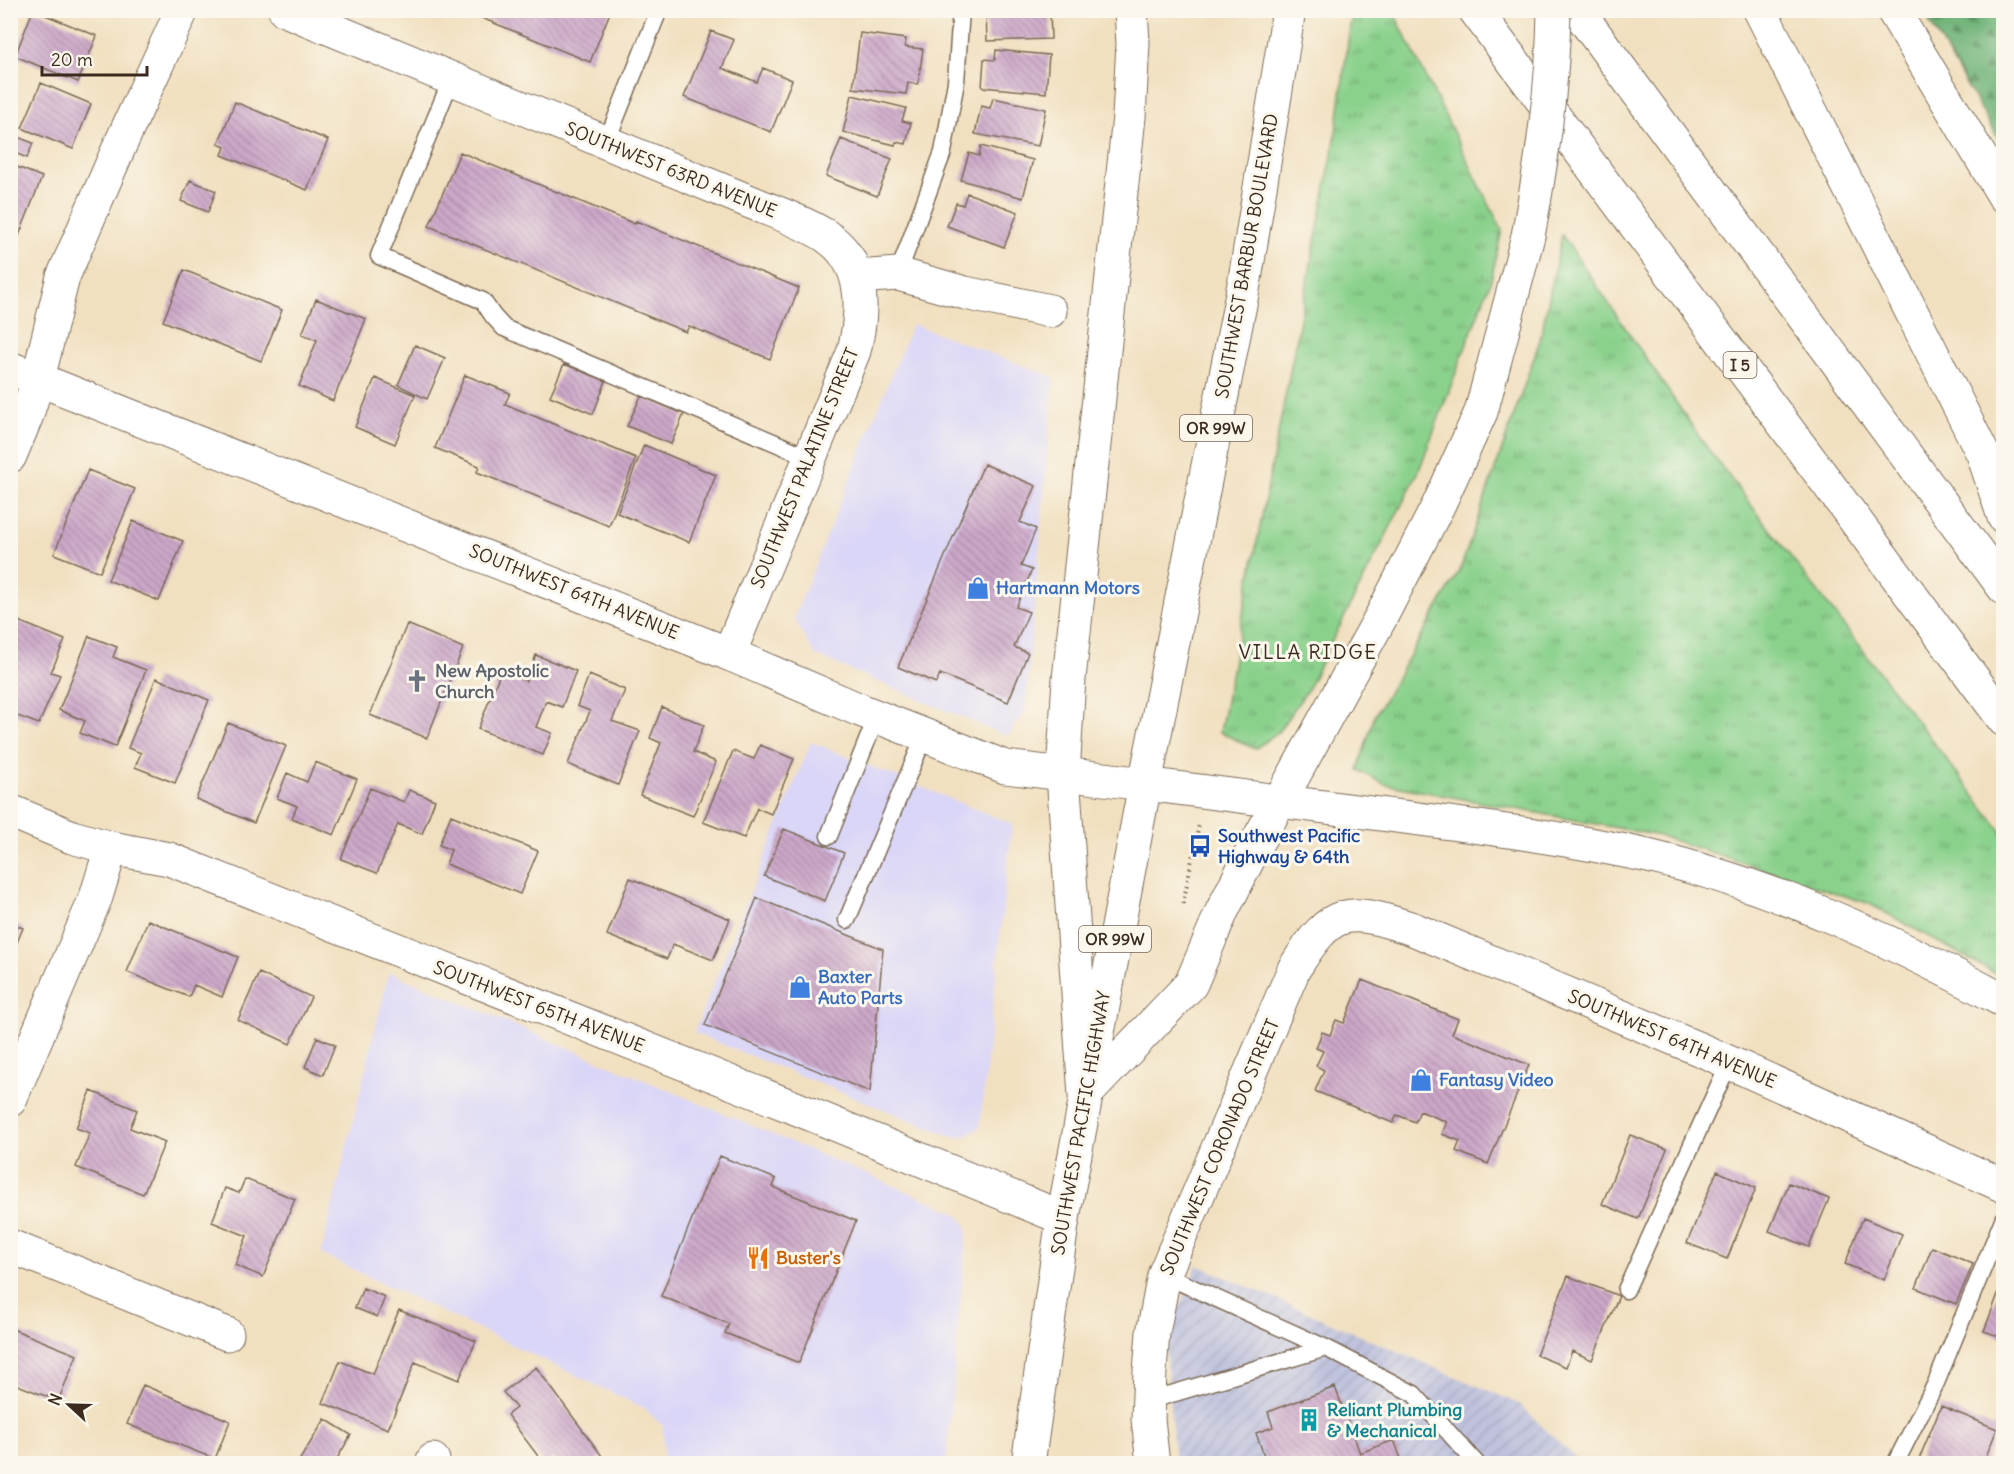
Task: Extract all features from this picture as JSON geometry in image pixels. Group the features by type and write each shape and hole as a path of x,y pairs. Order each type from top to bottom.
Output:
{"main road":[{"path":"10,456 27,415 24,373 121,143 182,10"},
{"name":"SOUTHWEST 63RD AVENUE","path":"285,10 774,212 826,236 840,249 857,277"},
{"path":"1085,1095 1062,774 1069,679 1129,117 1133,43 1131,10"},
{"name":"SOUTHWEST BARBUR BOULEVARD","path":"1145,784 1245,279 1289,10"},
{"name":"I 5","path":"1475,10 2004,720"},
{"path":"1085,1095 1191,984 1222,911 1381,617 1439,504 1480,412 1528,236 1550,98 1554,10"},
{"path":"1577,10 2004,588"},
{"path":"1760,10 1983,454 2004,517"},
{"path":"1893,10 2004,196"},
{"path":"857,277 898,274 965,293 1050,312"},
{"name":"SOUTHWEST PALATINE STREET","path":"729,654 854,351 860,328 861,311 861,293 857,277"},
{"name":"SOUTHWEST 64TH AVENUE","path":"24,373 729,654 1005,767 1534,834 1649,856 1748,885 1845,922 1928,960 2004,1001"},
{"name":"SOUTHWEST PACIFIC HIGHWAY","path":"1028,1464 1063,1218 1145,784"},
{"name":"SOUTHWEST 65TH AVENUE","path":"10,811 72,837 111,848 169,859 793,1107 1063,1218"},
{"path":"10,1100 96,897 111,848"},
{"name":"SOUTHWEST 64TH AVENUE","path":"1335,920 1355,915 1375,916 1413,929 1729,1062 2004,1186"},
{"name":"SOUTHWEST CORONADO STREET","path":"1153,1464 1148,1401 1154,1333 1164,1275 1294,969 1321,930 1335,920"},
{"path":"10,1246 226,1334"}],"lane":[{"path":"606,143 659,10"},
{"path":"898,274 943,152 956,82 961,10"},
{"path":"451,80 379,256 483,301 504,328 811,458"},
{"path":"829,836 877,716"},
{"path":"847,920 925,735"},
{"path":"1626,1290 1729,1062"},
{"path":"1894,1464 1936,1383 2004,1217"},
{"path":"1164,1275 1326,1348 1414,1394 1477,1464"},
{"path":"1148,1401 1326,1348"}],"path":[{"path":"1183,904 1199,824"}],"shaded area":[{"path":"912,324 1054,377 1025,713 1007,736 815,655 794,618"},
{"path":"811,742 1012,824 980,1127 967,1136 953,1137 694,1033"},
{"path":"389,972 953,1211 962,1219 967,1228 946,1463 664,1463 663,1426 644,1408 321,1254"},
{"path":"1197,1265 1519,1404 1580,1463 1175,1463 1165,1342"}],"green space":[{"path":"1352,11 1393,11 1502,230 1491,280 1418,473 1306,692 1278,732 1255,749 1220,732 1335,140"},
{"path":"1923,11 2003,11 2003,147"},
{"path":"1562,235 1705,445 2003,833 2003,978 1870,904 1660,836 1384,784 1358,770 1374,717 1460,570 1540,340"}],"building":[{"path":"33,10 97,36 78,82 15,56"},
{"path":"462,10 611,10 590,62"},
{"path":"996,10 1050,10 1051,39 987,41 986,12 997,13"},
{"path":"711,31 734,40 722,68 757,82 763,68 792,80 771,132 684,97"},
{"path":"860,33 906,39 905,47 923,49 918,84 908,83 906,94 853,88"},
{"path":"996,50 1049,55 1046,93 982,87 984,59 995,60"},
{"path":"41,83 91,104 73,149 22,128"},
{"path":"852,95 906,108 902,121 911,123 906,144 896,142 895,145 843,132"},
{"path":"993,98 1046,109 1038,146 975,134 981,106 990,108"},
{"path":"235,102 328,140 307,190 222,155 225,147 218,144"},
{"path":"10,134 33,143 27,158 10,151"},
{"path":"841,139 892,159 877,196 826,176"},
{"path":"981,146 1033,160 1023,198 961,180 969,153 979,156"},
{"path":"460,152 799,288 770,359 689,326 686,332 429,226"},
{"path":"10,164 42,177 11,256 10,256"},
{"path":"190,180 216,191 208,212 181,201"},
{"path":"967,193 1018,212 1004,247 947,226 956,203 963,205"},
{"path":"184,270 282,310 261,361 163,321"},
{"path":"316,299 366,319 333,401 299,386 317,340 302,334"},
{"path":"415,345 445,358 427,399 398,385"},
{"path":"564,364 606,381 593,414 550,396"},
{"path":"465,375 510,393 505,404 636,458 609,526 477,472 479,466 435,448"},
{"path":"375,378 415,395 395,444 355,427"},
{"path":"641,396 684,414 671,444 627,426"},
{"path":"644,445 716,475 689,542 617,513"},
{"name":"Hartmann Motors","path":"984,464 1036,486 1020,522 1036,529 1021,566 1032,570 1016,607 1029,612 1014,647 1028,653 1008,702 940,674 936,683 898,667"},
{"path":"88,470 135,489 100,572 54,554"},
{"path":"133,521 183,541 159,601 108,580"},
{"path":"16,620 65,640 51,672 60,675 39,724 10,713 10,635"},
{"name":"New Apostolic Church","path":"407,624 463,648 427,738 370,715"},
{"path":"89,636 117,647 113,657 146,670 115,747 80,733 85,721 59,710"},
{"path":"536,655 576,671 562,707 546,701 536,727 552,733 543,755 478,729 501,671 526,681"},
{"path":"589,675 625,690 612,721 640,731 618,785 568,764 590,711 577,706"},
{"path":"156,678 209,700 175,783 135,767 141,753 128,748"},
{"path":"662,707 704,725 693,752 716,762 693,816 640,795 661,743 650,738"},
{"path":"228,723 286,746 254,823 196,799"},
{"path":"760,745 794,759 771,814 757,808 744,838 703,822 733,751 754,759"},
{"path":"315,762 357,779 334,835 292,818 297,806 277,798 287,773 307,782"},
{"path":"370,788 404,802 409,790 435,800 422,834 398,824 377,873 341,859"},
{"path":"451,815 538,851 520,894 446,864 451,850 439,845"},
{"path":"784,829 844,853 825,901 764,876"},
{"path":"630,878 730,919 713,960 673,944 667,959 607,935"},
{"name":"Baxter Auto Parts","path":"757,898 883,949 870,1092 705,1025"},
{"path":"148,920 238,957 222,997 194,985 189,997 127,972"},
{"path":"10,923 23,928 11,957 10,957"},
{"path":"259,973 311,997 290,1044 238,1020"},
{"name":"Fantasy Video","path":"1362,980 1458,1019 1452,1034 1529,1065 1488,1164 1456,1151 1460,1141 1442,1134 1447,1122 1420,1111 1415,1122 1397,1115 1393,1123 1315,1091 1324,1070 1316,1066 1323,1051 1316,1048 1322,1032 1330,1035 1336,1020 1344,1023"},
{"path":"317,1037 335,1045 323,1075 305,1067"},
{"path":"91,1091 137,1110 130,1128 165,1142 143,1194 76,1167 90,1133 76,1128"},
{"path":"1630,1135 1667,1149 1638,1219 1602,1204"},
{"name":"Buster's","path":"720,1156 776,1179 773,1187 856,1221 799,1363 725,1333 729,1324 661,1296 710,1174 712,1175"},
{"path":"1717,1171 1756,1188 1727,1259 1687,1243"},
{"path":"245,1179 295,1199 263,1277 235,1265 247,1236 212,1222 225,1188 239,1193"},
{"path":"1789,1183 1829,1199 1809,1247 1769,1231"},
{"path":"1863,1218 1902,1234 1884,1280 1845,1264"},
{"path":"1932,1247 1973,1264 1956,1304 1916,1288"},
{"path":"1568,1276 1619,1296 1592,1360 1572,1351 1566,1367 1536,1355"},
{"path":"2004,1281 2004,1338 1984,1331"},
{"path":"363,1288 385,1297 377,1317 355,1308"},
{"path":"399,1310 476,1341 459,1380 415,1362 388,1429 323,1403 340,1361 373,1374"},
{"path":"10,1328 77,1355 58,1401 10,1382"},
{"path":"536,1367 602,1456 592,1464 557,1464 553,1458 544,1464 507,1415 516,1408 503,1392"},
{"path":"143,1385 230,1421 215,1459 127,1424"},
{"name":"Reliant Plumbing & Mechanical","path":"1335,1387 1360,1453 1394,1440 1403,1464 1267,1464 1256,1433 1273,1427 1268,1412"},
{"path":"1941,1406 1997,1429 1983,1464 1917,1464"},
{"path":"325,1419 351,1435 334,1464 297,1464"}],"place":[{"name":"Hartmann Motors","path":"978,588"},
{"name":"New Apostolic Church","path":"417,681"},
{"name":"Southwest Pacific Highway & 64th","path":"1200,846"},
{"name":"Baxter Auto Parts","path":"800,987"},
{"name":"Fantasy Video","path":"1421,1080"},
{"name":"Buster's","path":"758,1258"},
{"name":"Reliant Plumbing & Mechanical","path":"1309,1420"}],"district":[{"name":"VILLA RIDGE","path":"1308,652"}]}
